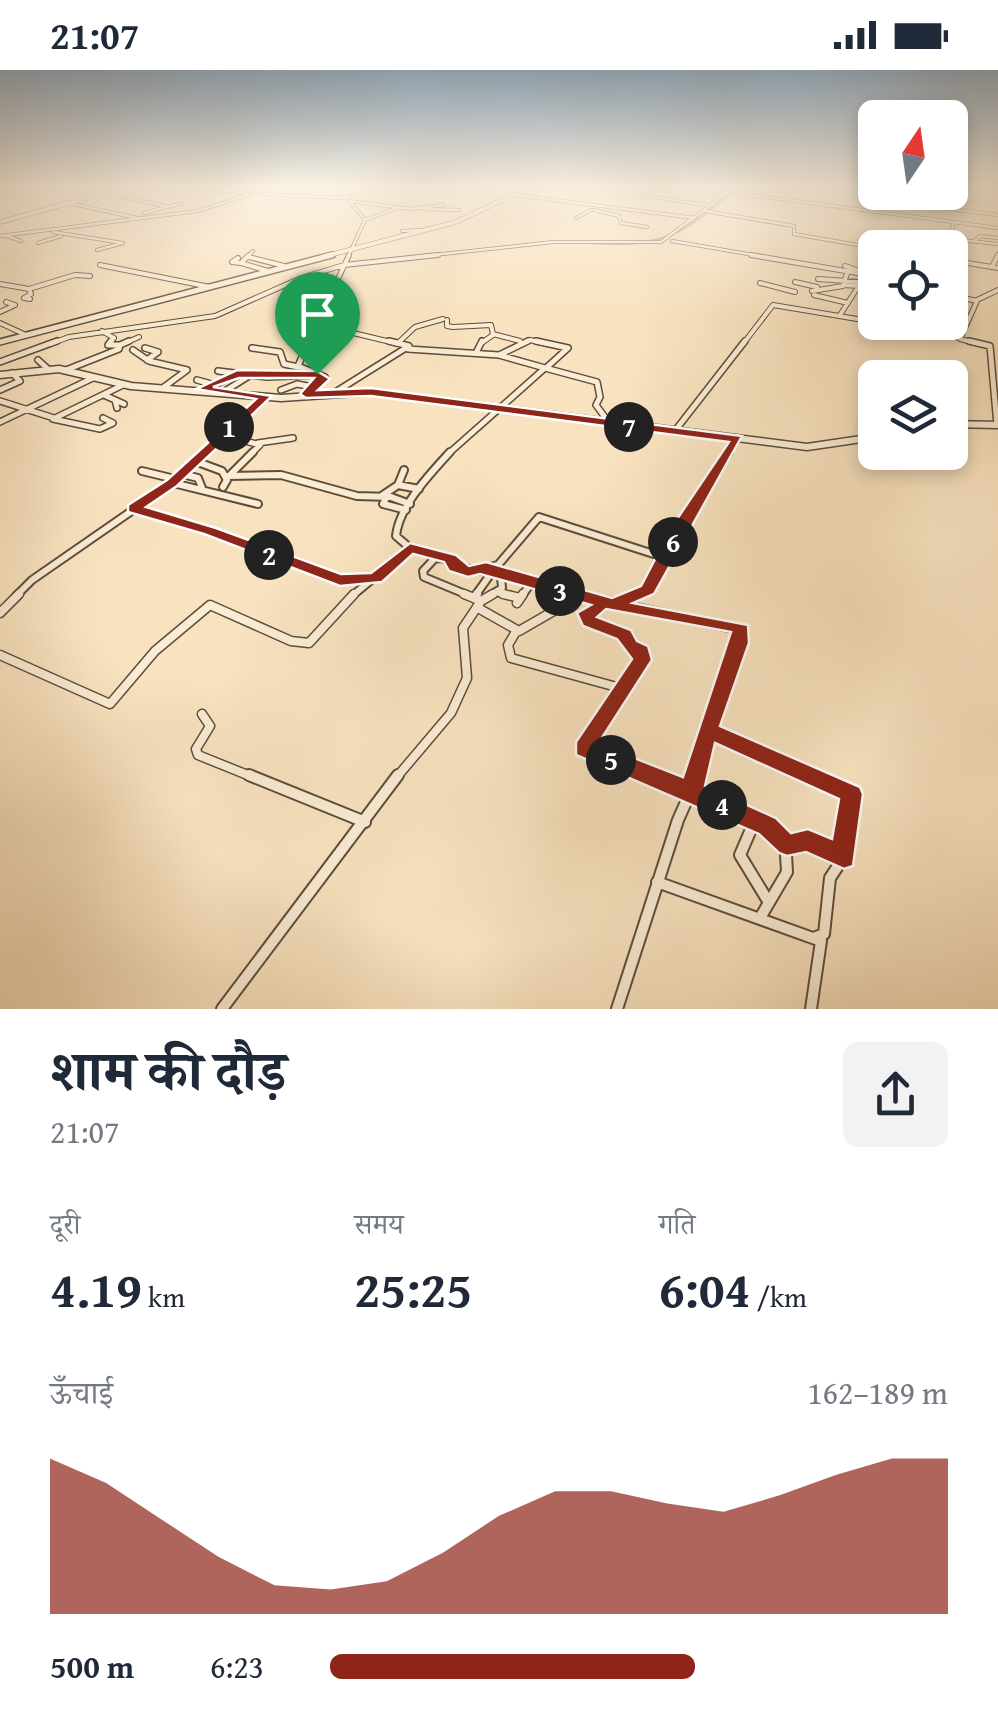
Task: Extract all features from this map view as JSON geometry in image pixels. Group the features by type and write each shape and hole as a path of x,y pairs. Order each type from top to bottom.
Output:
{"street":[{"path":"3,235 31,232"},
{"path":"57,232 111,244 120,250"},
{"path":"38,243 77,232"},
{"path":"298,368 360,232"},
{"path":"0,342 413,232"},
{"path":"0,362 62,338 209,318 299,278 343,266 562,241 658,243 675,232"},
{"path":"793,232 858,245"},
{"path":"825,238 835,236 831,233"},
{"path":"3,235 22,242"},
{"path":"58,237 70,242"},
{"path":"968,241 998,241"},
{"path":"672,242 845,275 858,284"},
{"path":"98,243 111,244"},
{"path":"97,250 111,244"},
{"path":"253,251 239,261 265,272"},
{"path":"968,263 995,267 998,254"},
{"path":"248,256 284,266"},
{"path":"100,265 210,287"},
{"path":"816,270 818,278 858,274"},
{"path":"2,285 29,288 75,274 90,276"},
{"path":"814,291 835,290 845,275"},
{"path":"26,282 38,285"},
{"path":"760,283 795,292"},
{"path":"795,292 792,284 848,303"},
{"path":"29,288 31,294 24,298 30,299"},
{"path":"840,315 858,288"},
{"path":"968,298 977,300 998,290"},
{"path":"785,305 795,292"},
{"path":"968,321 977,300"},
{"path":"0,312 16,305 6,302"},
{"path":"673,433 773,305 858,318"},
{"path":"398,343 415,327 445,319 447,326 460,328 473,323 491,325 495,334"},
{"path":"0,323 26,335"},
{"path":"313,331 329,329 398,343 408,349 499,355 597,382 600,396 596,405 610,425"},
{"path":"103,332 114,338 108,344 120,345"},
{"path":"476,352 481,342 495,334 568,348 497,409 419,489 396,534 410,548 436,558 450,558 455,567 468,571 493,572 618,606 741,630 728,681 707,730 692,791 657,882 617,1009"},
{"path":"66,370 112,354 120,345 139,337"},
{"path":"968,340 990,346 998,425 968,424"},
{"path":"499,355 524,342"},
{"path":"145,348 158,352 147,360"},
{"path":"252,348 280,352 284,364 324,378 306,394"},
{"path":"338,390 408,349"},
{"path":"133,350 147,360 187,370 164,387"},
{"path":"38,360 48,369"},
{"path":"0,375 66,370 123,384 205,385 266,396 338,390 673,433 819,447 858,440"},
{"path":"0,390 20,381 12,374"},
{"path":"205,385 220,374 317,374"},
{"path":"205,385 237,374"},
{"path":"225,388 250,376"},
{"path":"0,422 93,378"},
{"path":"54,418 123,384"},
{"path":"281,390 297,384 315,388"},
{"path":"103,394 116,404 124,404"},
{"path":"0,613 32,580 176,479 266,396"},
{"path":"0,401 100,429 113,423 103,418"},
{"path":"221,434 257,444 293,438"},
{"path":"618,606 648,590 681,525 738,439"},
{"path":"224,487 228,477 260,446 257,444"},
{"path":"194,461 220,469 228,477 281,475 382,498"},
{"path":"382,498 398,484 404,470"},
{"path":"142,471 258,504"},
{"path":"176,479 198,478 202,488"},
{"path":"398,484 419,489"},
{"path":"382,498 388,509 408,507"},
{"path":"134,509 210,531 340,580 376,578"},
{"path":"222,1009 432,730 451,713 468,664 463,628 498,564 539,518 666,558"},
{"path":"0,655 110,704 152,656 210,605 306,644 363,584 376,578 410,548"},
{"path":"436,558 423,571 424,577 478,602 518,632"},
{"path":"478,602 503,586 493,572"},
{"path":"496,592 518,600 532,582"},
{"path":"558,591 540,622 512,636 508,653 624,688"},
{"path":"549,611 579,596"},
{"path":"602,602 584,617 624,635 630,646 641,650 640,666 584,748 692,791 781,834 791,862 781,887 760,918"},
{"path":"202,714 210,726 196,749 198,755 365,822"},
{"path":"707,730 848,790 844,857 830,878 824,934 816,937"},
{"path":"754,820 740,855 768,901"},
{"path":"787,845 808,840 844,857"},
{"path":"657,882 816,937 822,946 811,1009"}],"waterway":[{"path":"590,243 637,243 677,232"},
{"path":"142,328 220,316 284,287"}],"route":[{"path":"317,374 237,374 202,389 266,396 172,483 134,509 147,516 210,531 229,542 340,580 376,578 388,563 410,548 436,558 450,558 455,567 468,571 484,572 486,568 490,574 497,572 501,577 524,580 553,590 613,604 622,607 737,627 741,630 739,643 720,704 707,730 696,772 692,791 768,826 785,838 787,845 808,840 844,857 844,825 852,794 778,758 707,730 692,791 583,746 642,660 641,650 630,646 628,638 589,622 584,617 586,613 596,611 602,602 613,604 648,590 681,525 738,439 371,392 338,390 306,394 324,379 317,374"}]}
